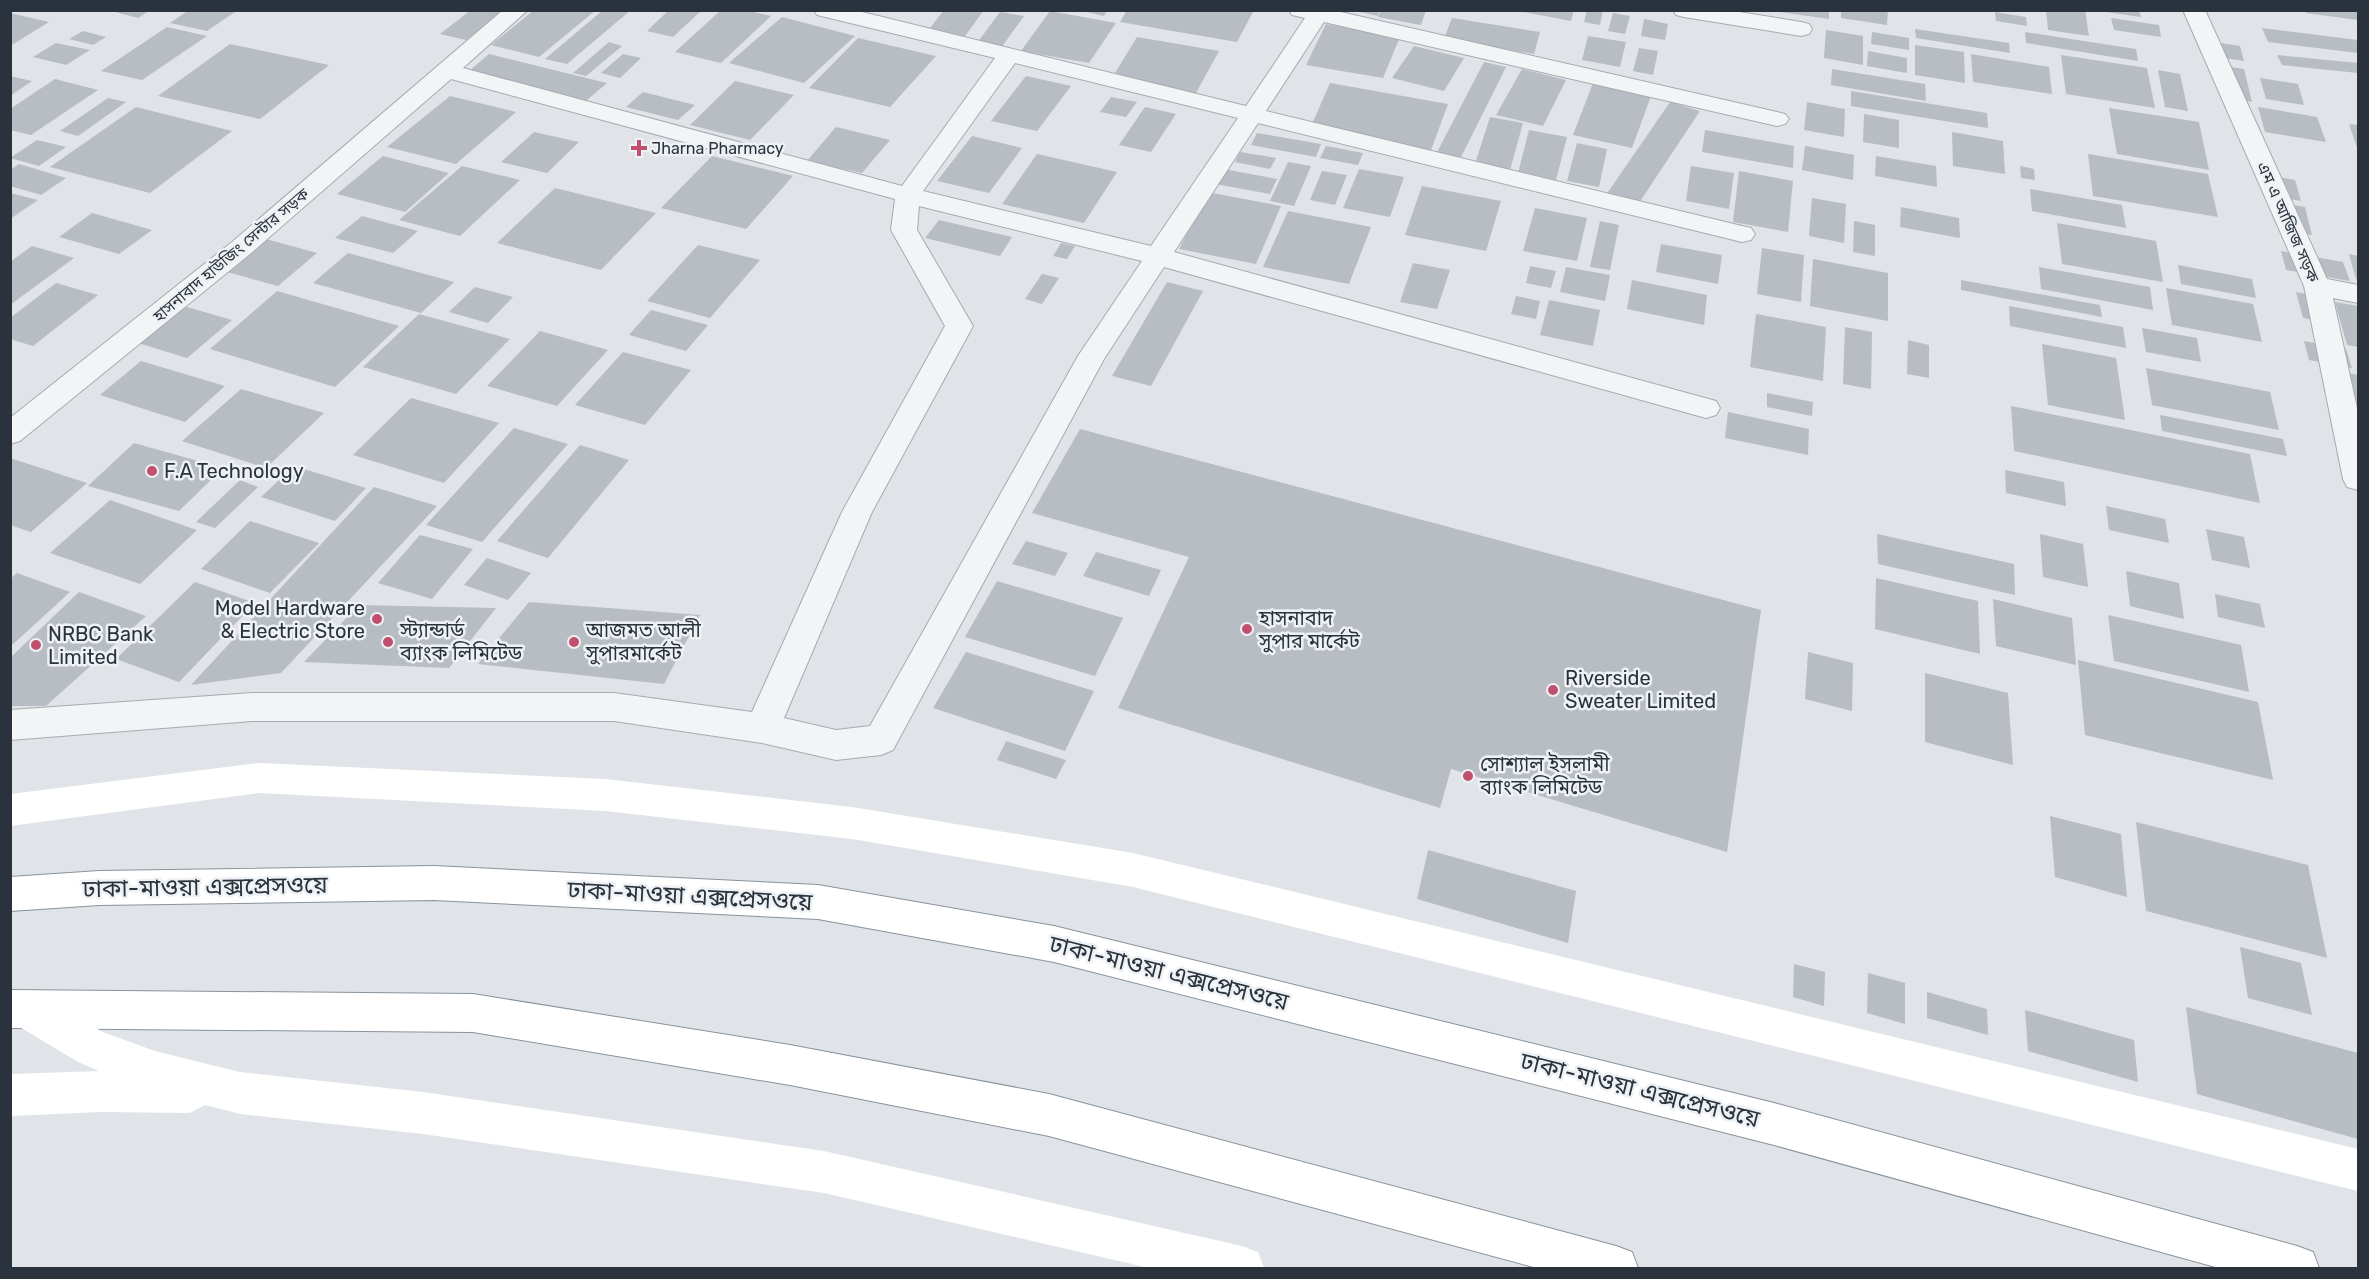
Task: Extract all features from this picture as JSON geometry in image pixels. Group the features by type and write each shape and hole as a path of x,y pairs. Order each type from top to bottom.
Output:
{"main road":[{"path":"10,810 259,778 605,795 852,823 1133,870 2358,1170"},
{"name":"ঢাকা-মাওয়া এক্সপ্রেসওয়ে","path":"10,894 99,888 434,883 818,902 1054,944 1774,1124 2297,1269"},
{"path":"19,1009 92,1048 155,1071 240,1093"},
{"path":"19,1009 473,1013 790,1065 1049,1115 1616,1269"},
{"path":"10,1095 101,1091 240,1093 423,1113 824,1172 1242,1269"}],"street":[{"name":"হাসনাবাদ হাউজিং সেন্টার সড়ক","path":"10,434 241,248 517,10"},
{"path":"825,10 1742,234"},
{"path":"1684,10 1801,29"},
{"name":"এম এ আজিজ সড়ক","path":"2194,10 2317,286 2358,479"},
{"path":"10,724 252,707 614,707 762,728 836,745 881,740 1092,356 1253,116 1314,12 1778,119"},
{"path":"762,728 857,512 959,326 904,230 908,195 1009,56"},
{"path":"447,71 908,195 1160,257 1707,408"},
{"path":"2317,286 2358,294"}],"building":[{"path":"108,10 150,10 138,18"},
{"path":"189,10 238,10 207,31 170,23"},
{"path":"471,10 505,10 466,40 440,34"},
{"path":"534,10 596,10 539,57 491,45"},
{"path":"603,10 631,10 567,64 545,59"},
{"path":"669,10 702,10 673,37 647,31"},
{"path":"721,10 745,10 771,16 721,63 675,52"},
{"path":"944,10 984,10 960,43 923,37"},
{"path":"1079,10 1107,10 1104,16"},
{"path":"1127,10 1254,10 1237,42 1120,22"},
{"path":"1351,10 1380,10 1378,16"},
{"path":"1381,10 1426,10 1421,25 1378,17"},
{"path":"1513,10 1574,10 1571,21"},
{"path":"1587,10 1603,10 1600,25 1584,22"},
{"path":"1780,10 1829,10 1829,19 1780,12"},
{"path":"1841,10 1888,10 1887,25 1841,18"},
{"path":"2046,10 2085,10 2089,36 2048,30"},
{"path":"2106,10 2139,10 2141,17 2106,12"},
{"path":"2305,10 2358,10 2358,20 2306,13"},
{"path":"1050,11 1116,23 1089,63 1021,51"},
{"path":"1000,12 1024,16 1001,48 977,43"},
{"path":"1995,12 2026,17 2027,26 1996,21"},
{"path":"10,13 49,22 10,46"},
{"path":"1613,13 1630,16 1625,34 1608,31"},
{"path":"782,17 855,36 804,83 729,63"},
{"path":"1452,18 1540,32 1534,54 1444,39"},
{"path":"2111,18 2159,25 2161,37 2114,30"},
{"path":"1644,19 1668,24 1665,40 1641,36"},
{"path":"1326,24 1400,37 1383,78 1306,65"},
{"path":"167,27 207,36 142,80 101,71"},
{"path":"2262,28 2358,40 2358,53 2268,42"},
{"path":"1915,29 2009,43 2010,53 1916,38"},
{"path":"1826,30 1863,36 1863,65 1824,58"},
{"path":"83,31 106,37 93,45 69,39"},
{"path":"1872,32 1909,38 1909,50 1871,44"},
{"path":"2025,32 2136,49 2138,61 2026,43"},
{"path":"1588,36 1626,42 1620,67 1582,60"},
{"path":"1137,37 1219,51 1196,93 1112,78"},
{"path":"858,38 936,56 890,107 809,88"},
{"path":"2201,40 2240,46 2244,61 2205,55"},
{"path":"609,42 622,46 586,76 573,73"},
{"path":"56,43 90,50 66,65 33,57"},
{"path":"230,44 329,65 260,119 158,96"},
{"path":"1915,45 1964,52 1965,83 1915,75"},
{"path":"1414,46 1464,58 1444,91 1392,78"},
{"path":"1639,48 1658,51 1653,75 1633,71"},
{"path":"1868,51 1907,58 1907,73 1867,66"},
{"path":"489,54 607,83 586,101 468,72"},
{"path":"623,54 641,58 620,78 601,73"},
{"path":"1971,54 2049,67 2052,94 1973,82"},
{"path":"2061,55 2147,68 2155,108 2066,94"},
{"path":"2277,55 2358,63 2358,73 2282,65"},
{"path":"1484,62 1506,67 1459,161 1435,156"},
{"path":"2212,64 2244,69 2252,102 2220,96"},
{"path":"1522,69 1566,80 1543,126 1496,115"},
{"path":"1832,69 1925,84 1926,101 1831,85"},
{"path":"2158,70 2180,74 2188,111 2165,107"},
{"path":"10,76 32,81 10,96"},
{"path":"1026,76 1071,86 1037,131 991,121"},
{"path":"2260,78 2298,84 2304,105 2266,99"},
{"path":"55,79 98,90 31,135 10,130 10,109"},
{"path":"735,81 794,95 750,140 690,125"},
{"path":"1330,83 1448,104 1430,153 1309,131"},
{"path":"1593,83 1651,96 1632,148 1573,135"},
{"path":"1851,91 1987,113 1988,128 1851,106"},
{"path":"643,92 695,105 678,120 626,107"},
{"path":"450,96 516,112 456,164 387,147"},
{"path":"1111,97 1137,102 1126,117 1100,112"},
{"path":"108,98 126,102 78,136 60,131"},
{"path":"1670,102 1700,111 1637,206 1606,195"},
{"path":"1807,102 1845,109 1844,137 1804,130"},
{"path":"136,107 232,131 150,193 50,167"},
{"path":"1145,107 1176,114 1151,152 1119,145"},
{"path":"2258,107 2317,117 2326,142 2265,132"},
{"path":"2109,108 2199,122 2209,170 2117,154"},
{"path":"1864,114 1899,120 1899,148 1863,142"},
{"path":"1490,117 1523,123 1510,170 1475,164"},
{"path":"2349,124 2358,125 2358,151"},
{"path":"836,127 890,140 862,173 807,161"},
{"path":"1529,130 1567,137 1556,180 1518,173"},
{"path":"1705,130 1794,146 1793,168 1702,152"},
{"path":"534,132 579,142 547,173 501,162"},
{"path":"1952,132 2003,141 2005,174 1953,166"},
{"path":"1257,133 1321,144 1316,157 1251,145"},
{"path":"972,136 1022,148 989,193 937,181"},
{"path":"37,140 66,147 39,166 10,158"},
{"path":"1577,143 1607,149 1599,187 1567,181"},
{"path":"1326,146 1363,153 1358,165 1320,158"},
{"path":"1805,146 1854,155 1853,180 1802,170"},
{"path":"1240,152 1276,158 1270,169 1235,162"},
{"path":"1037,154 1117,172 1084,223 1002,204"},
{"path":"2088,154 2208,174 2218,217 2093,196"},
{"path":"383,156 449,173 405,212 337,194"},
{"path":"712,156 793,176 746,229 661,208"},
{"path":"1876,156 1936,166 1937,187 1875,176"},
{"path":"1288,162 1311,166 1294,206 1270,201"},
{"path":"19,164 66,178 41,195 10,186 10,170"},
{"path":"462,166 520,180 460,236 399,220"},
{"path":"1691,166 1734,173 1729,209 1686,201"},
{"path":"2020,166 2034,169 2035,180 2021,178"},
{"path":"1218,168 1277,179 1270,194 1210,183"},
{"path":"1359,169 1404,177 1390,217 1343,208"},
{"path":"1322,171 1347,175 1335,205 1310,200"},
{"path":"1739,171 1793,181 1788,232 1733,222"},
{"path":"2266,175 2295,180 2301,201 2272,196"},
{"path":"1422,186 1501,201 1486,251 1405,235"},
{"path":"555,188 656,213 601,270 497,243"},
{"path":"2030,189 2122,205 2126,228 2032,211"},
{"path":"1207,192 1281,206 1256,264 1179,249"},
{"path":"10,193 38,200 10,219"},
{"path":"1812,198 1846,204 1844,243 1809,236"},
{"path":"2273,201 2305,207 2312,235 2280,229"},
{"path":"1901,207 1959,218 1960,238 1900,227"},
{"path":"1535,208 1587,218 1577,261 1523,251"},
{"path":"1288,211 1371,227 1349,284 1263,267"},
{"path":"92,213 152,230 119,254 59,237"},
{"path":"362,216 418,231 393,253 335,238"},
{"path":"939,220 1012,237 1000,256 925,238"},
{"path":"1600,221 1619,225 1610,270 1590,267"},
{"path":"1854,221 1875,225 1875,256 1853,252"},
{"path":"2057,223 2156,241 2163,282 2062,264"},
{"path":"266,239 317,253 278,286 227,272"},
{"path":"1061,243 1075,246 1067,259 1053,256"},
{"path":"1661,244 1722,255 1718,284 1656,272"},
{"path":"698,245 760,260 710,318 647,301"},
{"path":"32,246 74,258 10,305 10,262"},
{"path":"1762,248 1804,255 1801,302 1757,294"},
{"path":"2281,251 2343,262 2350,281 2286,270"},
{"path":"348,253 454,282 421,313 313,283"},
{"path":"2349,254 2358,256 2358,280 2356,279"},
{"path":"1813,259 1888,273 1888,321 1810,306"},
{"path":"1413,263 1450,270 1437,309 1400,302"},
{"path":"2178,265 2252,279 2256,298 2181,284"},
{"path":"1530,266 1556,271 1551,288 1526,283"},
{"path":"1566,267 1610,275 1605,301 1560,292"},
{"path":"2039,267 2150,287 2153,310 2041,289"},
{"path":"1042,274 1059,278 1042,304 1025,299"},
{"path":"1632,280 1707,295 1704,325 1627,309"},
{"path":"1961,280 2100,305 2102,317 1961,290"},
{"path":"1167,282 1203,291 1151,386 1112,376"},
{"path":"56,283 98,295 33,346 10,339 10,318"},
{"path":"475,287 513,297 488,323 449,312"},
{"path":"2166,288 2253,304 2262,342 2172,325"},
{"path":"277,291 399,326 335,387 210,349"},
{"path":"2296,292 2325,297 2332,323 2303,318"},
{"path":"1516,296 1540,301 1536,319 1511,314"},
{"path":"1549,300 1600,310 1593,346 1540,335"},
{"path":"2335,302 2358,306 2358,347 2347,345"},
{"path":"180,305 232,320 187,358 135,342"},
{"path":"2009,306 2123,327 2126,348 2010,326"},
{"path":"651,310 708,325 686,351 629,335"},
{"path":"419,314 510,339 456,394 363,367"},
{"path":"1756,314 1826,327 1823,381 1750,367"},
{"path":"1845,327 1872,332 1871,389 1843,384"},
{"path":"2142,328 2197,338 2201,362 2146,352"},
{"path":"540,331 608,350 557,406 487,386"},
{"path":"1908,340 1929,345 1929,378 1907,374"},
{"path":"2304,341 2346,349 2352,368 2309,360"},
{"path":"2042,344 2116,358 2125,420 2048,405"},
{"path":"623,352 691,370 645,425 575,405"},
{"path":"141,361 225,386 185,422 100,395"},
{"path":"2146,368 2270,392 2279,430 2152,405"},
{"path":"2326,368 2358,375 2358,401 2334,397"},
{"path":"241,389 324,413 266,468 182,441"},
{"path":"1767,393 1813,402 1812,416 1767,407"},
{"path":"411,398 499,423 444,483 353,455"},
{"path":"2011,406 2250,454 2260,503 2014,451"},
{"path":"1728,412 1809,429 1808,455 1725,438"},
{"path":"2160,415 2283,439 2287,456 2162,431"},
{"path":"514,428 568,444 482,542 426,525"},
{"path":"1080,429 1761,610 1727,852 1451,769 1440,808 1118,708 1189,557 1032,513"},
{"path":"134,443 223,468 179,511 88,486"},
{"path":"580,445 629,460 548,558 497,541"},
{"path":"10,458 87,483 31,532 10,525"},
{"path":"294,466 366,488 335,521 261,497"},
{"path":"2005,470 2064,482 2066,506 2006,493"},
{"path":"240,480 258,487 215,528 196,522"},
{"path":"374,487 437,506 281,673 191,685"},
{"path":"110,500 197,530 140,584 50,553"},
{"path":"2106,506 2165,519 2169,543 2109,530"},
{"path":"250,521 319,543 270,593 201,569"},
{"path":"2206,529 2244,537 2250,568 2212,560"},
{"path":"1877,534 2014,564 2015,595 1878,564"},
{"path":"2040,534 2083,544 2088,587 2043,577"},
{"path":"420,535 473,549 432,599 378,583"},
{"path":"1026,541 1068,553 1055,576 1012,564"},
{"path":"1096,552 1161,570 1149,596 1083,576"},
{"path":"487,558 531,573 508,600 464,585"},
{"path":"2126,571 2179,583 2184,619 2130,606"},
{"path":"17,573 70,592 10,647 10,579"},
{"path":"1876,578 1978,601 1980,654 1875,629"},
{"path":"997,581 1123,618 1095,676 965,637"},
{"path":"195,582 255,603 179,682 116,659"},
{"path":"79,592 146,616 46,706 10,706 10,658"},
{"path":"2215,594 2260,604 2265,628 2218,617"},
{"path":"1993,599 2072,618 2076,665 1996,646"},
{"path":"529,602 700,615 664,684 478,664"},
{"path":"359,605 496,608 449,668 304,662"},
{"path":"2108,615 2241,645 2249,692 2114,661"},
{"path":"966,652 1094,691 1065,751 933,708"},
{"path":"1808,652 1853,663 1852,711 1805,699"},
{"path":"2078,660 2258,702 2273,780 2085,735"},
{"path":"1925,673 2008,693 2013,765 1925,742"},
{"path":"1006,741 1066,760 1056,779 997,760"},
{"path":"2050,816 2121,834 2127,897 2055,877"},
{"path":"2136,822 2308,865 2327,958 2146,911"},
{"path":"1428,850 1576,891 1568,943 1417,899"},
{"path":"2240,947 2301,963 2312,1015 2248,998"},
{"path":"1794,964 1825,972 1824,1006 1793,997"},
{"path":"1868,973 1905,983 1905,1024 1867,1013"},
{"path":"1927,992 1987,1009 1988,1035 1927,1018"},
{"path":"2186,1007 2358,1053 2358,1139 2197,1094"},
{"path":"2025,1010 2134,1040 2138,1082 2028,1051"}],"place":[{"name":"Jharna Pharmacy","path":"639,148"},
{"name":"F.A Technology","path":"152,471"},
{"name":"Model Hardware & Electric Store","path":"377,619"},
{"name":"হাসনাবাদ সুপার মার্কেট","path":"1247,629"},
{"name":"স্ট্যান্ডার্ড ব্যাংক লিমিটেড","path":"388,642"},
{"name":"আজমত আলী সুপারমার্কেট","path":"574,642"},
{"name":"NRBC Bank Limited","path":"36,645"},
{"name":"Riverside Sweater Limited","path":"1553,690"},
{"name":"সোশ্যাল ইসলামী ব্যাংক লিমিটেড","path":"1468,776"}]}
